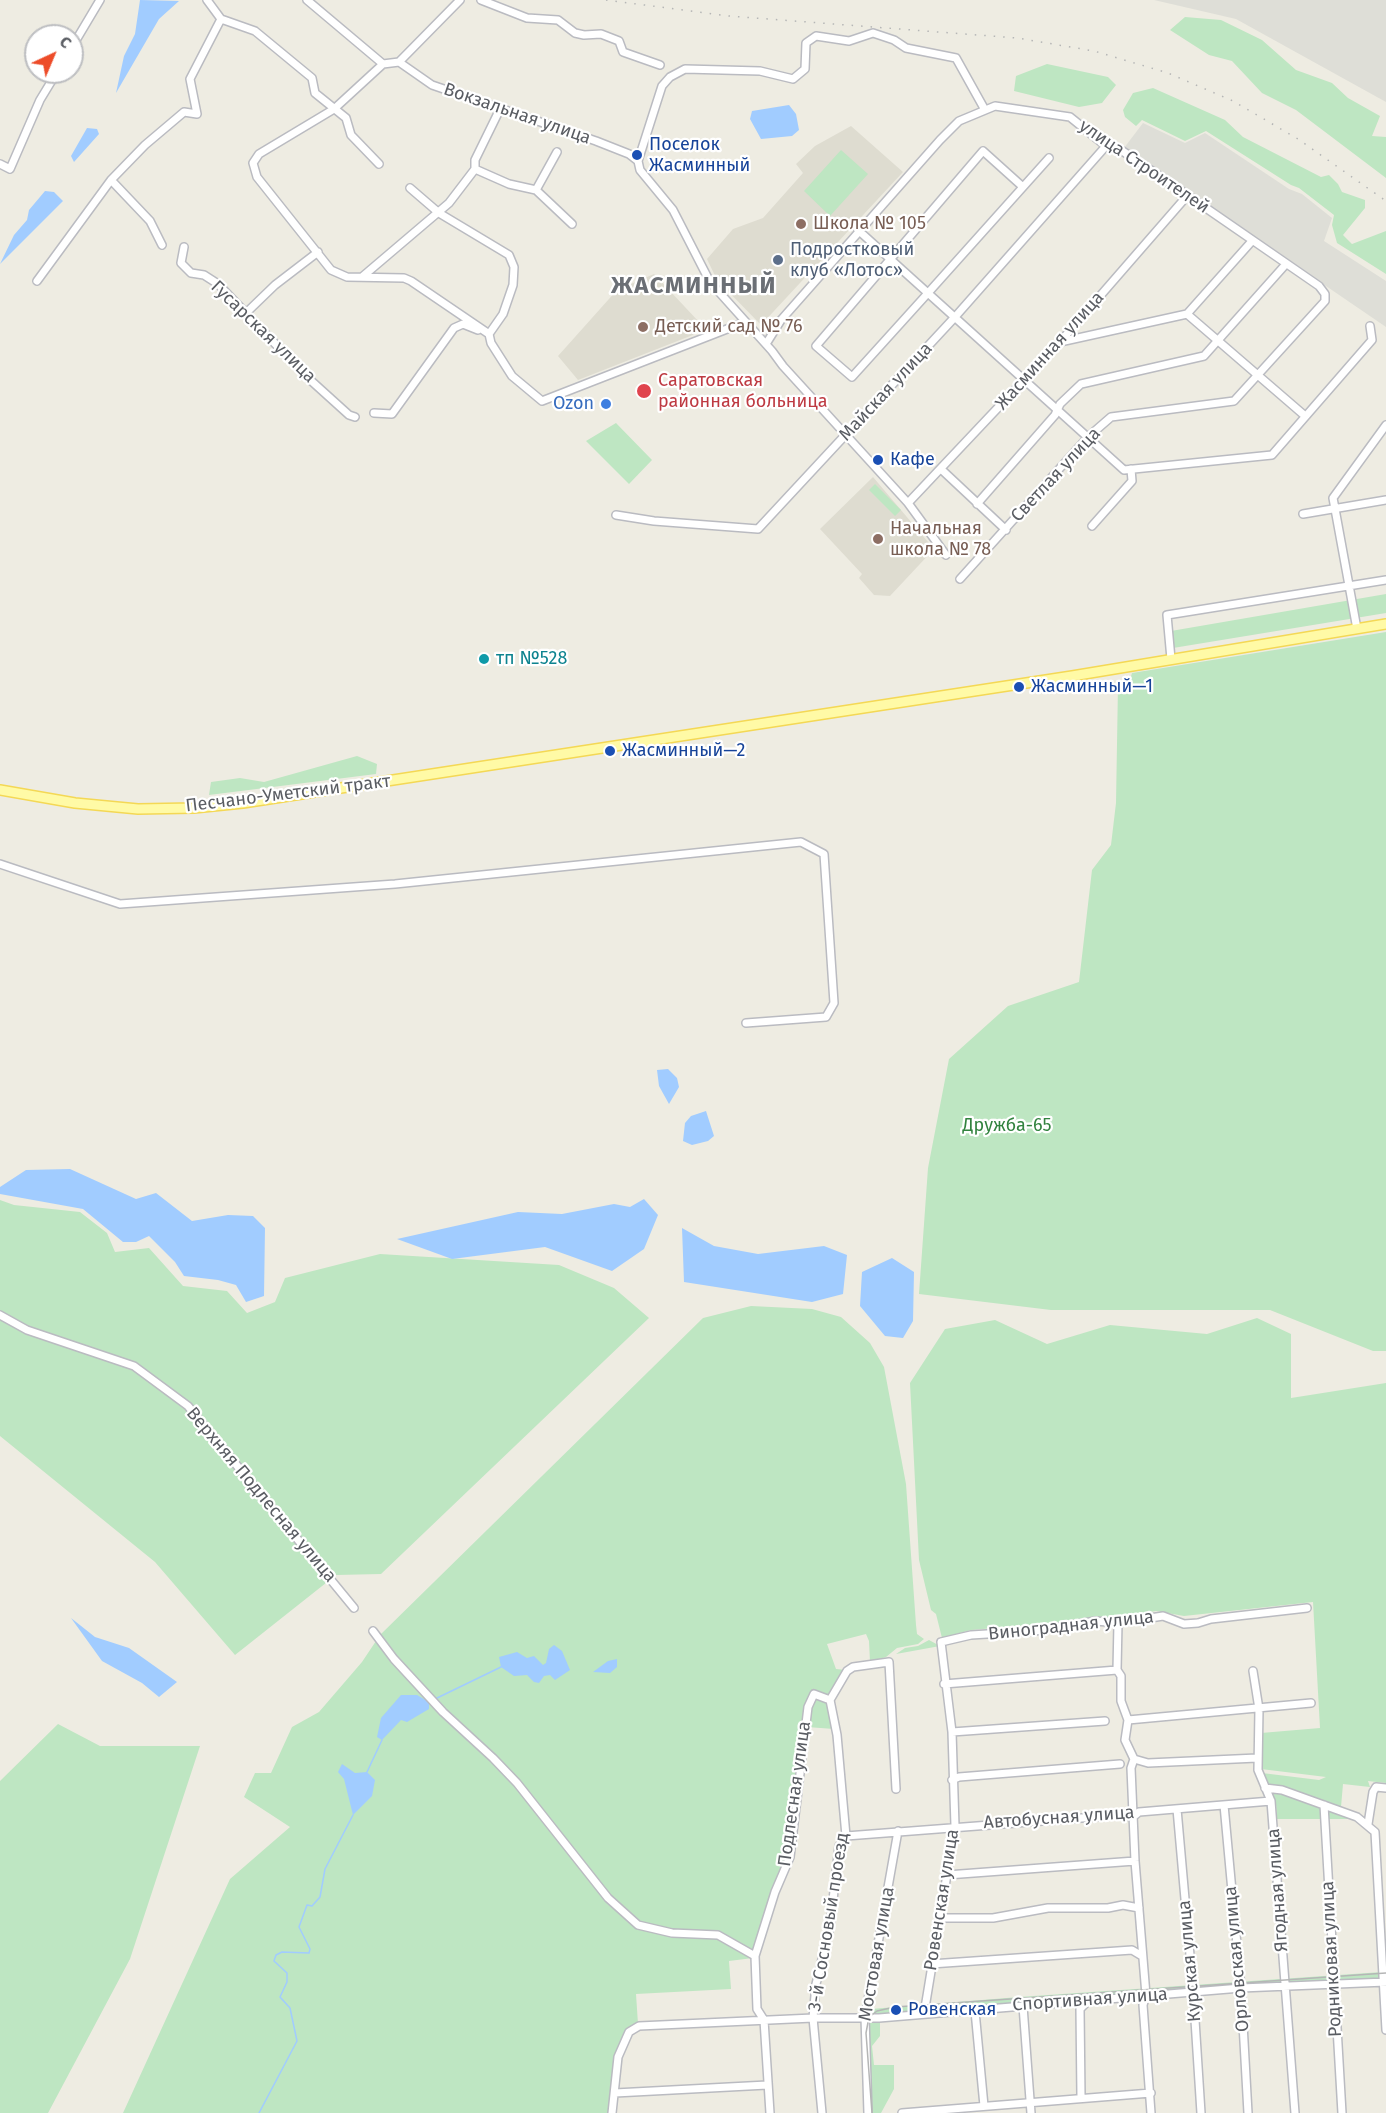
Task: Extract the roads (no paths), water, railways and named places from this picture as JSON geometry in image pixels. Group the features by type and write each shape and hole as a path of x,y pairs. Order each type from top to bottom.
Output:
{"main road":[{"name":"Песчано-Уметский тракт","path":"0,790 75,803 138,808 194,808 252,802 1386,624"}],"street":[{"path":"84,27 100,0"},
{"path":"207,0 221,19 255,31 312,78 315,93 346,118 351,135 379,164"},
{"path":"307,0 383,64"},
{"path":"460,0 399,62 383,64 334,109 259,154 253,163 257,177 332,270 347,277 404,278 489,334 491,344 512,376 542,401 745,322"},
{"path":"481,0 527,18 558,20 575,33 601,34 619,41 623,52 660,65"},
{"path":"37,281 111,180 145,145 184,112 197,114 190,80 221,19"},
{"path":"946,555 909,503 783,366 710,282 673,210 640,170 638,160 662,86 670,77 686,69 760,71 793,79 805,69 806,43 816,36 849,41 873,33 894,40 906,48 956,58 985,110"},
{"name":"Вокзальная улица","path":"399,62 432,85 596,141 638,160"},
{"path":"0,164 10,168 40,100 50,84"},
{"name":"улица Строителей","path":"766,344 781,320 858,230 959,121 995,106 1070,117 1106,146 1121,150 1319,286"},
{"path":"362,277 439,213 476,169 475,160 500,109"},
{"name":"Майская улица","path":"616,515 654,521 758,529 955,317 1106,146"},
{"path":"1023,187 983,151 816,346 852,377 928,293 1049,158"},
{"path":"536,190 557,152"},
{"path":"476,169 509,184 536,190 572,224"},
{"path":"111,180 150,221 162,245"},
{"path":"410,188 439,213 509,255 514,267 513,285 503,314 489,334"},
{"name":"Жасминная улица","path":"909,503 1060,342 1187,196"},
{"path":"858,230 1026,379 1088,438 1128,470 1132,481 1092,526"},
{"path":"1060,342 1187,314 1251,241"},
{"name":"Гусарская улица","path":"184,247 181,263 191,273 204,275 218,284 308,377 349,415 355,417"},
{"path":"246,313 275,285 318,252"},
{"path":"977,504 1081,384 1204,356 1286,264"},
{"name":"Светлая улица","path":"960,579 1088,438 1111,417 1234,401 1325,301 1325,294 1319,286"},
{"path":"1187,314 1257,377 1304,415"},
{"path":"374,413 392,414 454,328 463,324 489,334"},
{"path":"1128,470 1272,455 1304,415 1372,340 1370,326"},
{"path":"1357,629 1333,498 1386,425"},
{"path":"942,470 1006,530"},
{"path":"1303,514 1335,510 1343,505 1386,500"},
{"path":"1172,659 1167,615 1386,580"},
{"path":"0,864 120,904 394,884 801,842 824,854 834,1003 826,1017 746,1023"},
{"name":"Верхняя Подлесная улица","path":"0,1315 27,1330 134,1366 188,1406 354,1608"},
{"name":"Виноградная улица","path":"941,1642 971,1635 1035,1631 1096,1621 1118,1623 1163,1616 1184,1624 1198,1623 1212,1618 1307,1608"},
{"path":"1118,1623 1117,1670 1121,1676 1121,1701 1128,1719 1125,1740 1129,1753 1134,1759 1149,1763 1257,1758"},
{"path":"373,1631 394,1659 443,1712 493,1758 517,1784 608,1898 638,1925 672,1933 718,1935 755,1956"},
{"name":"Ровенская улица","path":"924,2014 955,1826 952,1732 944,1684 941,1642"},
{"path":"830,1700 847,1671 853,1667 889,1662 896,1789"},
{"path":"944,1684 1117,1670"},
{"name":"Ягодная улица","path":"1253,1671 1259,1709 1258,1770 1271,1801 1295,2113"},
{"name":"Подлесная улица","path":"770,2113 764,2020 757,2009 755,1956 775,1892 790,1857 808,1707 814,1694 830,1700"},
{"name":"3-й Сосновый проезд","path":"822,2113 813,2018 816,1984 832,1917 839,1846 846,1836 837,1735 830,1700"},
{"path":"1128,1719 1311,1703"},
{"path":"952,1732 1105,1721"},
{"path":"1134,1759 1131,1768 1135,1862 1146,1995 1143,2005 1151,2113"},
{"path":"952,1780 959,1777 1120,1764"},
{"path":"1368,1824 1376,1787 1386,1788"},
{"path":"1265,1788 1282,1790 1324,1805 1368,1824 1375,1832 1386,2030"},
{"name":"Автобусная улица","path":"846,1836 1121,1815 1133,1817 1139,1812 1271,1801"},
{"name":"Орловская улица","path":"1224,1805 1241,1988 1248,2113"},
{"name":"Родниковая улица","path":"1324,1805 1342,2113"},
{"name":"Курская улица","path":"1177,1809 1201,2113"},
{"name":"Мостовая улица","path":"868,2113 865,2017 898,1831"},
{"path":"1376,1853 1385,1851"},
{"path":"947,1875 1135,1862"},
{"path":"940,1918 993,1918 1048,1908 1108,1908 1123,1905 1139,1908"},
{"path":"931,1964 1132,1950 1142,1956"},
{"name":"Спортивная улица","path":"612,2113 618,2056 622,2042 634,2028 975,2011 1004,2006 1241,1988 1385,1982"},
{"path":"1081,2097 1080,2010 1089,2000"},
{"path":"1023,2006 1031,2113"},
{"path":"975,2011 984,2106"},
{"path":"615,2093 767,2085"},
{"path":"902,2113 1151,2093"}],"water":[{"path":"140,0 179,1 159,19 116,93 124,56 135,34"},
{"path":"789,105 796,114 799,130 792,136 761,139 750,119 752,111"},
{"path":"87,128 97,129 99,134 74,162 71,156"},
{"path":"45,191 54,192 63,201 0,264 14,235 27,220 29,210"},
{"path":"668,1069 677,1078 679,1087 669,1104 659,1086 657,1070"},
{"path":"706,1111 714,1136 708,1141 692,1145 683,1141 685,1123 691,1116"},
{"path":"70,1169 136,1199 156,1193 192,1221 228,1215 253,1216 265,1228 264,1296 246,1302 236,1285 218,1280 184,1276 175,1262 149,1236 136,1242 123,1242 83,1209 0,1194 0,1187 26,1170"},
{"path":"644,1199 658,1215 644,1249 612,1271 545,1247 452,1259 397,1239 518,1212 562,1214 614,1204 630,1207"},
{"path":"682,1228 714,1246 758,1254 824,1246 847,1255 843,1294 812,1302 684,1282"},
{"path":"892,1258 914,1272 913,1321 903,1338 885,1336 860,1306 862,1272"},
{"path":"71,1618 95,1637 129,1648 177,1682 159,1697 142,1683 102,1661"},
{"path":"554,1645 562,1651 570,1670 555,1680 550,1675 544,1676 539,1683 534,1682 527,1675 514,1676 501,1667 499,1657 517,1652 527,1658 534,1656 543,1665 546,1663 549,1649"},
{"path":"617,1659 617,1667 610,1673 593,1672 608,1661"},
{"path":"401,1695 417,1695 429,1702 429,1709 407,1722 401,1720 382,1740 377,1737 381,1718"},
{"path":"342,1764 355,1773 367,1772 375,1780 372,1796 353,1815 344,1779 338,1772"}],"waterway":[{"path":"435,1699 501,1667"},
{"path":"367,1772 382,1740"},
{"path":"259,2113 297,2041 290,2008 280,1997 287,1982 287,1973 274,1961 276,1955 282,1952 309,1953 310,1949 299,1927 307,1905 312,1906 320,1897 325,1869 353,1815"}],"tram line":[{"path":"872,2113 866,2033 869,2017 877,2011 895,2007 1386,1973"}],"railway":[{"path":"606,0 729,16 1017,38 1094,51 1168,73 1233,101 1298,139 1386,201"}],"place":[{"name":"Поселок Жасминный","path":"637,155"},
{"name":"Школа № 105","path":"801,224"},
{"name":"Подростковый клуб «Лотос»","path":"778,260"},
{"name":"Детский сад № 76","path":"643,327"},
{"name":"Саратовская районная больница","path":"644,391"},
{"name":"Ozon","path":"606,404"},
{"name":"Кафе","path":"878,460"},
{"name":"Начальная школа № 78","path":"878,539"},
{"name":"тп №528","path":"484,659"},
{"name":"Жасминный—1","path":"1019,687"},
{"name":"Жасминный—2","path":"610,751"},
{"name":"Ровенская","path":"896,2010"}],"district":[{"name":"ЖАСМИННЫЙ","path":"694,286"}],"park label":[{"name":"Дружба-65","path":"1007,1126"}]}
